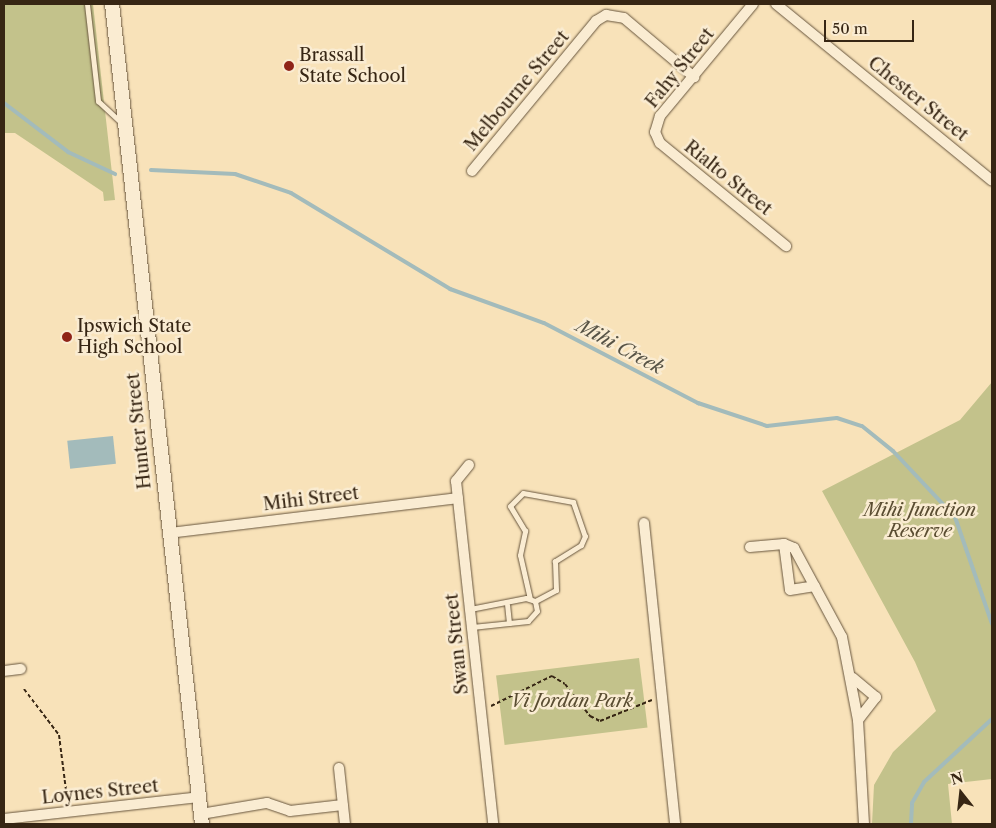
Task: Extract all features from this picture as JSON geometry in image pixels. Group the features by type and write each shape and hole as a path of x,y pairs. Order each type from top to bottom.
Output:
{"main road":[{"name":"Hunter Street","path":"112,4 168,533 201,819"}],"street":[{"name":"Fahy Street","path":"655,132 660,116 753,4"},
{"name":"Chester Street","path":"776,4 992,181"},
{"name":"Melbourne Street","path":"472,171 596,21 610,14 624,18 694,77"},
{"name":"Rialto Street","path":"655,132 660,143 786,246"},
{"name":"Swan Street","path":"468,465 456,481 493,824"},
{"name":"Mihi Street","path":"168,533 458,498"},
{"path":"644,523 675,824"},
{"path":"750,547 784,544 794,548 842,637 853,678 858,720 864,824"},
{"path":"784,544 790,590 815,586"},
{"path":"4,671 21,669"},
{"path":"853,678 876,697 858,720"},
{"path":"339,768 345,824"},
{"name":"Loynes Street","path":"4,819 199,797"},
{"path":"201,819 266,804 290,812 343,805"}],"lane":[{"path":"86,5 98,101 125,124"},
{"path":"469,609 533,600 556,590 555,561 581,546 585,536 573,502 523,493 510,506 526,531 521,560 533,600 534,618 471,628"},
{"path":"507,605 509,623"}],"path":[{"path":"480,707 498,704 552,676 565,684 590,716 600,720 646,700 662,700"},
{"path":"24,689 60,735 67,798"}],"green space":[{"path":"4,4 93,4 115,200 104,201 103,192 15,133 4,133"},
{"name":"Mihi Junction Reserve","path":"992,382 992,779 948,784 952,824 872,824 874,785 893,752 936,711 915,662 822,491 960,420"},
{"name":"Vi Jordan Park","path":"639,658 648,727 505,745 496,676"}],"water":[{"path":"113,436 116,464 70,469 67,441"}],"waterway":[{"name":"Mihi Creek","path":"4,103 68,152 115,174"},
{"name":"Mihi Creek","path":"151,170 235,174 291,193 450,289 544,323 698,403 767,426 837,418 862,426 893,451 955,517 992,624"},
{"path":"911,824 912,803 924,782 992,719"}],"place":[{"name":"Brassall State School","path":"289,66"},
{"name":"Ipswich State High School","path":"67,337"}]}
